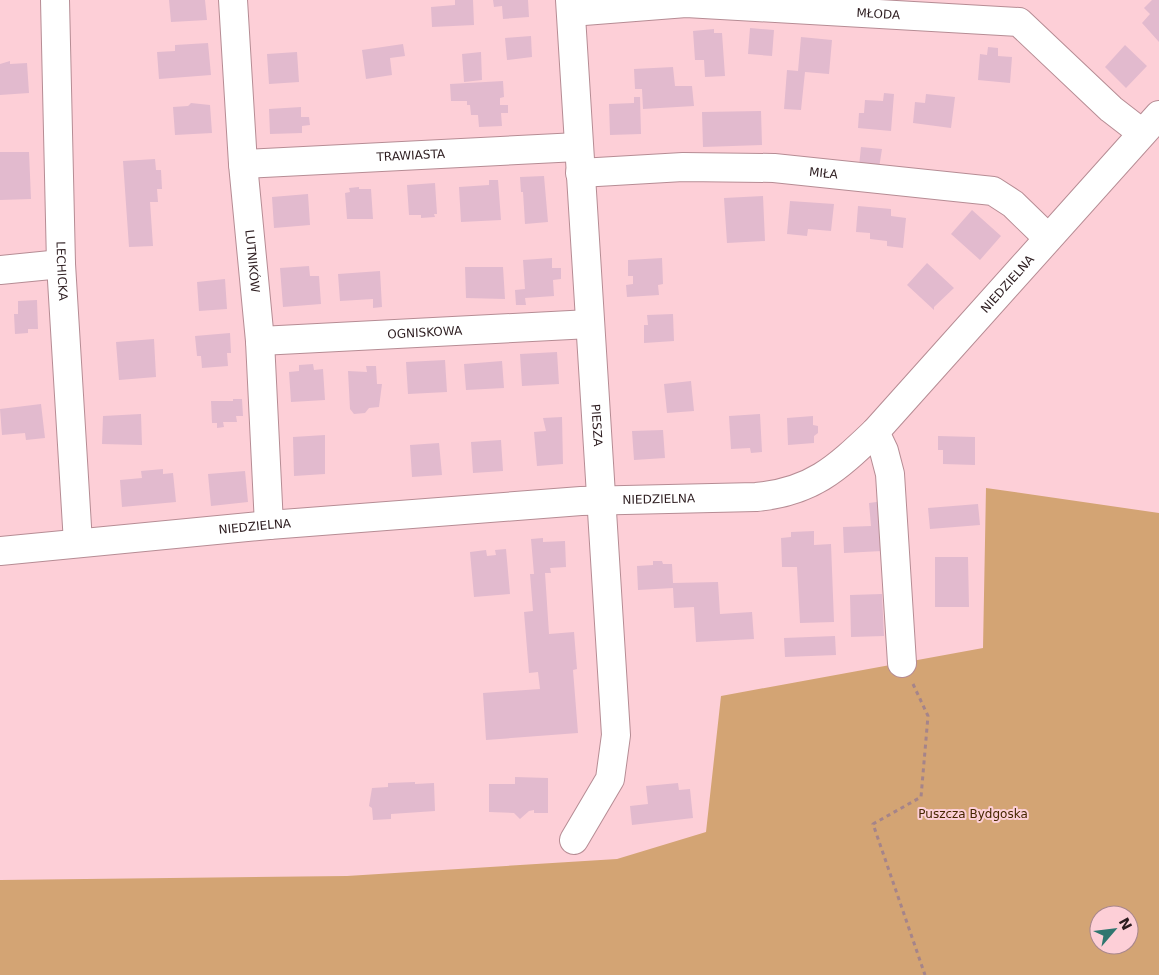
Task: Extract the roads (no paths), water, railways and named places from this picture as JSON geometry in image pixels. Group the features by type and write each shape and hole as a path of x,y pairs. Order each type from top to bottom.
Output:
{"street":[{"name":"LECHICKA","path":"55,0 61,264 78,543"},
{"name":"LUTNIKÓW","path":"233,0 243,164 260,341 269,525"},
{"name":"MŁODA","path":"570,6 686,1 1019,22 1111,109 1151,124"},
{"name":"PIESZA","path":"570,6 616,735 610,779 574,840"},
{"name":"NIEDZIELNA","path":"0,551 269,525 600,500 780,495 800,489 816,481 847,458 875,432 1151,124"},
{"name":"TRAWIASTA","path":"243,164 579,160"},
{"name":"MIŁA","path":"579,160 683,167 774,168 993,191 1013,204 1048,238"},
{"path":"0,270 61,264"},
{"name":"OGNISKOWA","path":"260,341 590,324"},
{"path":"875,432 884,451 890,474 902,662"}],"park label":[{"name":"Puszcza Bydgoska","path":"973,814"}]}
